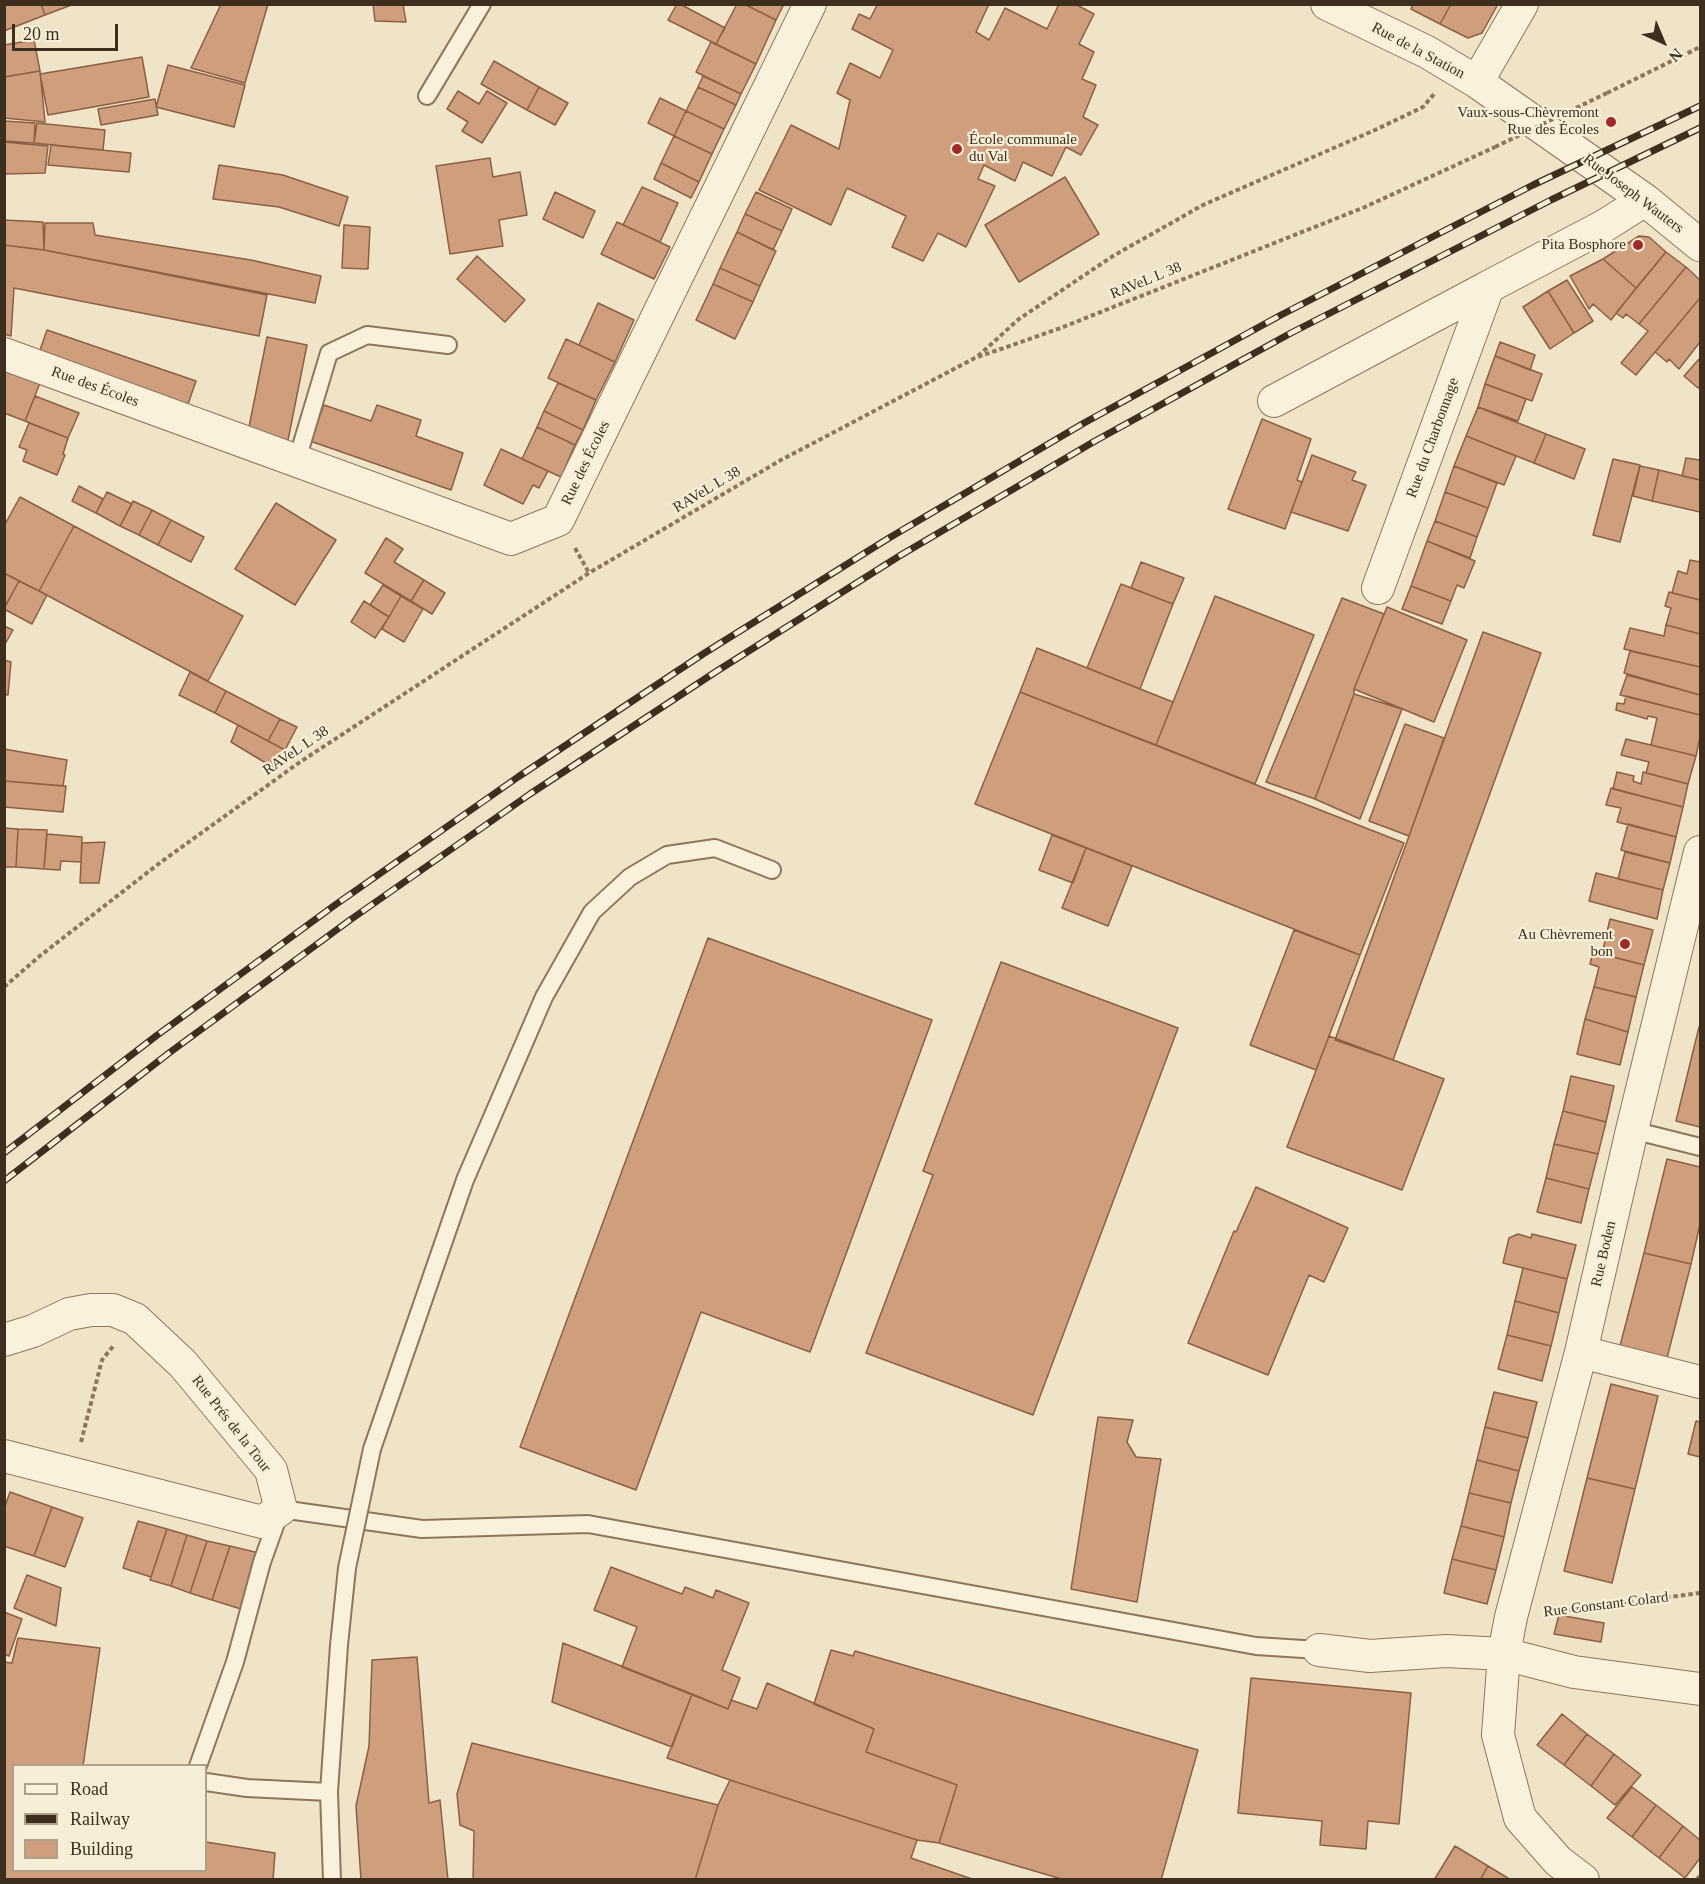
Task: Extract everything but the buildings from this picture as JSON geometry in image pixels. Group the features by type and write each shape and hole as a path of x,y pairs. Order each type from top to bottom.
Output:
{"street":[{"name":"Rue des Écoles","path":"4,354 511,539 558,520 810,4"},
{"name":"Rue de la Station","path":"1327,4 1427,52 1467,76"},
{"path":"1467,76 1522,4"},
{"name":"Rue Joseph Wauters","path":"1467,76 1645,200 1701,245"},
{"path":"1274,401 1604,226 1645,200"},
{"name":"Rue du Charbonnage","path":"1378,588 1488,287"},
{"name":"Rue Boden","path":"1583,1880 1558,1861 1520,1818 1498,1735 1504,1654 1511,1617 1581,1352 1632,1130 1701,852"},
{"name":"Rue Prés de la Tour","path":"4,1340 33,1331 69,1314 91,1310 113,1310 135,1319 183,1364 270,1470 281,1509"},
{"path":"1581,1352 1701,1383"},
{"path":"4,1455 262,1521 281,1509"},
{"path":"1319,1650 1370,1656 1446,1651 1504,1654 1574,1672 1701,1689"}],"lane":[{"path":"427,96 482,4"},
{"path":"297,460 329,353 367,335 448,345"},
{"path":"332,1880 329,1792 346,1568 372,1449 465,1180 544,997 592,912 630,877 667,855 715,848 772,870"},
{"path":"1632,1130 1701,1147"},
{"path":"199,1764 235,1662 262,1562 281,1509 422,1529 588,1524 1256,1646 1319,1650"},
{"path":"207,1782 247,1788 329,1792"}],"path":[{"name":"RAVeL L 38","path":"4,987 41,955 161,862 300,762 589,573 781,460 975,358 1058,329 1365,207 1701,47"},
{"path":"975,358 1018,319 1113,256 1203,205 1423,107 1467,76"},
{"path":"73,1473 102,1360 135,1319"},
{"name":"Rue Constant Colard","path":"1511,1617 1701,1593"},
{"path":"1697,1880 1701,1875"}],"railway":[{"path":"4,1153 156,1036 335,905 518,777 703,654 889,538 1084,423 1281,315 1533,185 1700,106"},
{"path":"4,1181 169,1053 350,920 530,794 717,671 901,555 1095,441 1291,333 1551,200 1700,128"}],"place":[{"name":"Vaux-sous-Chèvremont Rue des Écoles","path":"1611,122"},
{"name":"École communale du Val","path":"957,149"},
{"name":"Pita Bosphore","path":"1638,245"},
{"name":"Au Chèvrement bon","path":"1625,944"}]}
